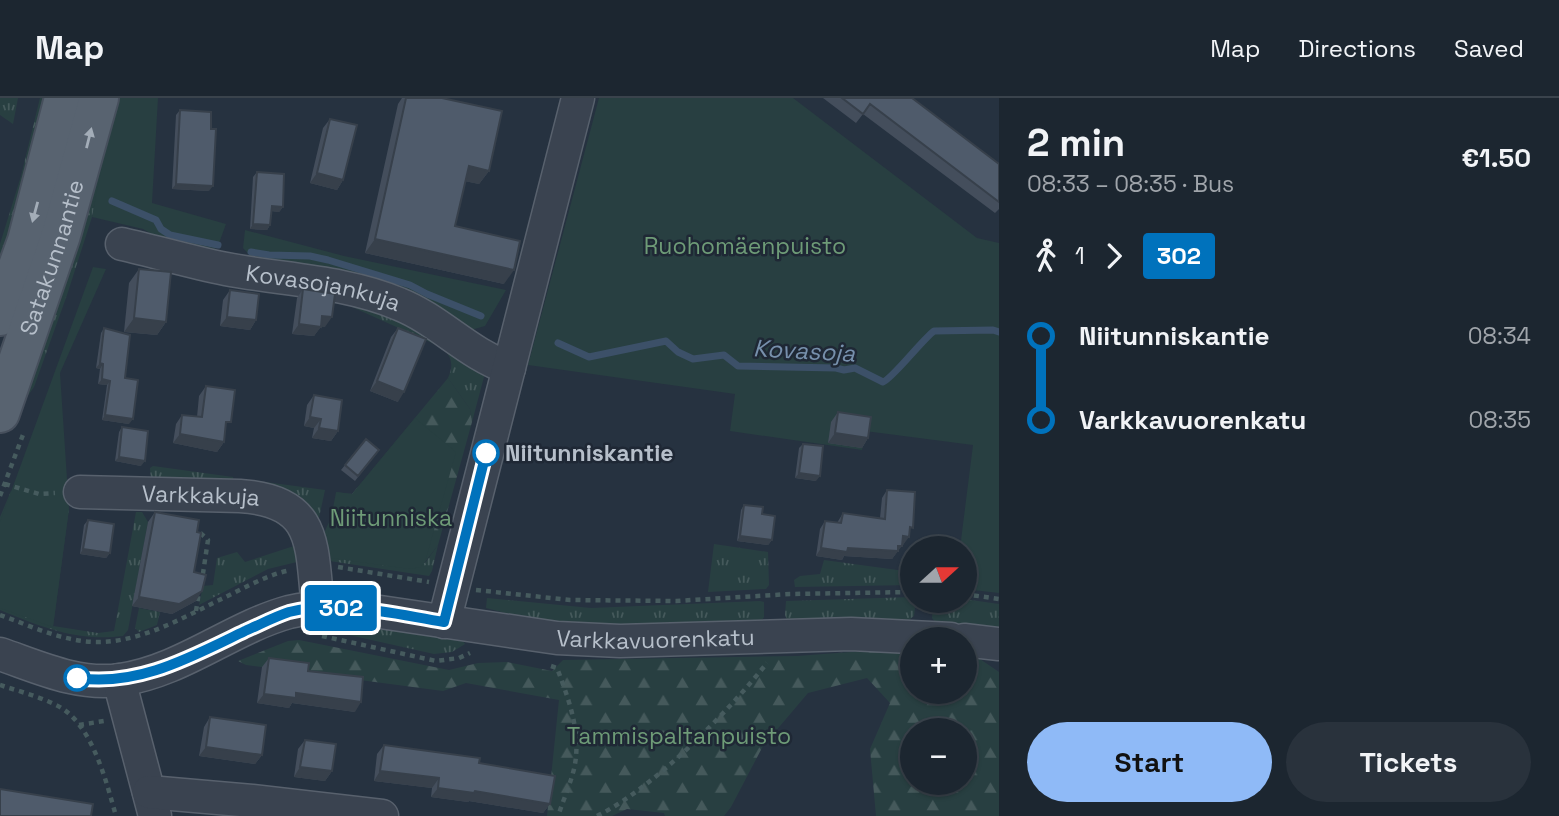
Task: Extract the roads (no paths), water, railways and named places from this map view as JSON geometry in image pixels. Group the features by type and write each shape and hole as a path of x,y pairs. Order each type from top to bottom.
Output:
{"main road":[{"name":"Satakunnantie","path":"0,316 27,241 64,98"},
{"name":"Satakunnantie","path":"0,413 61,235 99,98"}],"street":[{"path":"444,622 542,229 578,98"},
{"name":"Kovasojankuja","path":"122,244 226,269 338,287 399,304 429,320 480,356 509,368"},
{"name":"Varkkakuja","path":"80,492 266,498 290,509 312,543 316,621"},
{"name":"Varkkavuorenkatu","path":"0,654 72,678 119,680 176,664 274,618 299,610 316,621 354,608 557,638 620,641 850,634 900,636"},
{"path":"977,641 999,644"},
{"path":"119,680 152,804 252,801 382,816"}],"waterway":[{"name":"Kovasoja","path":"112,201 156,220 161,229 170,235 218,245"},
{"name":"Kovasoja","path":"251,252 310,256 328,260 410,285 481,316"},
{"name":"Kovasoja","path":"558,343 589,357 666,341 678,352 693,359 724,355 738,366 844,370 855,368 883,382 934,331 999,332"}],"place":[{"name":"Niitunniskantie","path":"486,453"}],"park label":[{"name":"Ruohomäenpuisto","path":"745,246"},
{"name":"Niitunniska","path":"391,518"},
{"name":"Tammispaltanpuisto","path":"679,736"}]}
